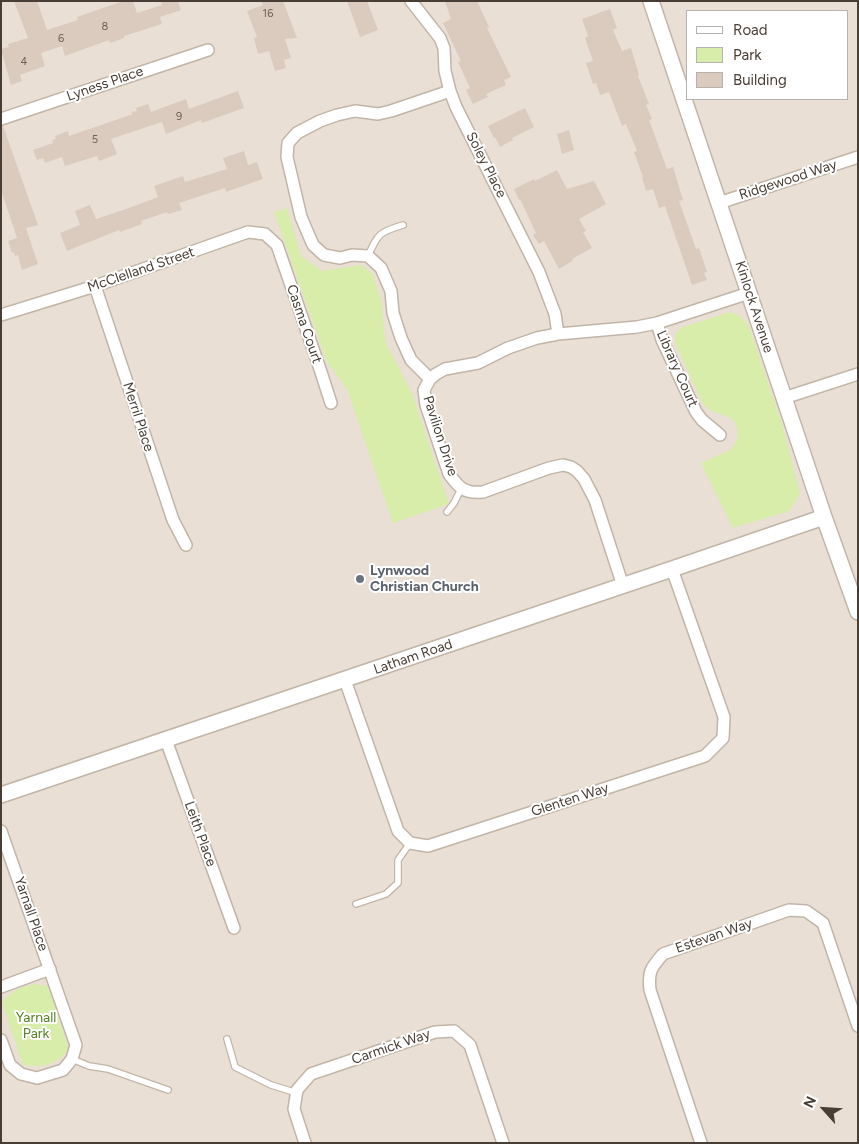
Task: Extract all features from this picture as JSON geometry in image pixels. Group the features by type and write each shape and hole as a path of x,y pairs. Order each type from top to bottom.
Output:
{"street":[{"name":"Soley Place","path":"411,1 440,38 444,48 450,91 456,107 540,272 555,314 558,334"},
{"name":"Kinlock Avenue","path":"651,1 858,612"},
{"name":"Lyness Place","path":"1,119 208,50"},
{"path":"430,379 411,360 401,338 393,313 391,291 381,268 368,256 352,255 340,258 324,255 313,245 301,217 287,157 288,143 297,133 320,121 355,111 378,114 391,111 450,91"},
{"name":"Ridgewood Way","path":"719,203 858,157"},
{"name":"McClelland Street","path":"1,316 95,286 248,232 265,234 277,245"},
{"name":"Casma Court","path":"277,245 331,403"},
{"name":"Merril Place","path":"95,286 173,520 186,545"},
{"name":"Pavilion Drive","path":"623,586 595,500 584,479 577,471 563,465 549,468 483,492 473,493 461,489 449,474 426,405 424,390 430,379 445,369 478,363 508,348 537,338 657,323 749,293"},
{"name":"Library Court","path":"657,323 662,340 696,412 702,420 720,435"},
{"path":"784,398 858,374"},
{"name":"Latham Road","path":"1,795 623,586 824,516"},
{"name":"Glenten Way","path":"410,843 428,846 705,756 723,738 724,717 672,569"},
{"path":"345,680 398,831 410,843"},
{"name":"Leith Place","path":"166,740 234,928"},
{"name":"Yarnall Place","path":"1,831 76,1044 72,1059"},
{"name":"Estevan Way","path":"701,1143 650,990 649,982 652,968 663,954 789,910 806,911 823,922 858,1026"},
{"name":"Yarnall Place","path":"1,987 50,969"},
{"name":"Carmick Way","path":"297,1093 297,1090 311,1074 435,1032 454,1031 470,1044 503,1143"},
{"path":"1,1040 10,1065 21,1074 37,1078 63,1070 72,1059"},
{"path":"297,1093 294,1109 305,1143"}],"lane":[{"path":"368,256 374,242 385,230 403,225"},
{"path":"447,512 461,489"},
{"path":"356,904 386,894 398,883 398,860 410,843"},
{"path":"227,1039 235,1067 272,1085 297,1093"},
{"path":"72,1059 168,1090"}],"shaded area":[{"path":"1,1 858,1 858,1143 1,1143"}],"green space":[{"path":"287,208 301,256 322,271 361,265 372,273 381,300 386,343 413,396 449,504 393,523 347,389 327,362 274,212"},
{"path":"730,312 740,316 748,324 782,424 800,494 789,511 733,528 701,463 730,450 737,441 738,431 735,422 729,417 709,410 702,402 675,343 676,334 680,328"},
{"name":"Yarnall Park","path":"35,984 48,986 69,1050 59,1059 43,1066 23,1065 2,1002 17,990"}],"building":[{"path":"14,1 37,1 47,30 78,20 77,17 123,1 133,1 137,13 162,5 161,1 178,1 181,10 160,17 162,24 124,36 124,38 110,43 109,40 65,56 62,46 41,53 45,66 20,75 22,81 11,85 1,49 9,47 8,44 28,38"},
{"path":"261,1 283,1 297,38 285,39 291,58 284,60 286,68 275,71 269,51 258,54 254,38 257,37 247,11 263,5"},
{"path":"347,1 367,1 378,30 360,37"},
{"path":"445,1 477,1 489,27 487,28 511,77 504,80 506,85 486,94 488,97 473,104 466,90 470,88 458,62 461,61 443,23 451,19"},
{"path":"610,9 617,28 613,30 622,51 631,48 638,76 649,104 646,105 652,119 649,120 667,169 673,167 683,200 679,201 696,249 699,248 707,272 704,273 707,280 692,285 665,206 659,208 653,189 646,191 634,152 637,151 626,124 622,126 609,92 600,95 596,83 593,84 586,63 593,61 585,38 588,36 582,19"},
{"path":"238,91 244,108 202,123 201,120 166,134 162,122 111,139 117,154 99,161 97,156 65,166 62,157 45,163 43,158 37,160 33,150 53,143 52,140 56,139 55,136 68,131 69,136 133,114 131,112 137,111 136,108 148,104 151,112 186,99 189,109"},
{"path":"525,108 534,127 512,138 513,140 500,147 488,126"},
{"path":"1,126 3,126 38,225 26,228 38,264 22,270 18,255 15,256 14,252 12,253 8,241 17,238 1,190"},
{"path":"569,130 574,150 562,154 557,134"},
{"path":"244,151 248,165 257,162 263,179 226,192 225,188 179,203 182,210 168,214 167,212 141,221 142,224 120,232 119,230 67,251 60,233 80,225 75,211 90,205 96,219 129,208 158,197 154,186 183,176 185,182 227,169 223,158"},
{"path":"557,170 567,189 594,181 606,204 579,219 586,231 583,232 592,248 559,269 544,241 539,244 533,235 536,233 514,189"}],"place":[{"name":"Lynwood Christian Church","path":"360,579"}]}
